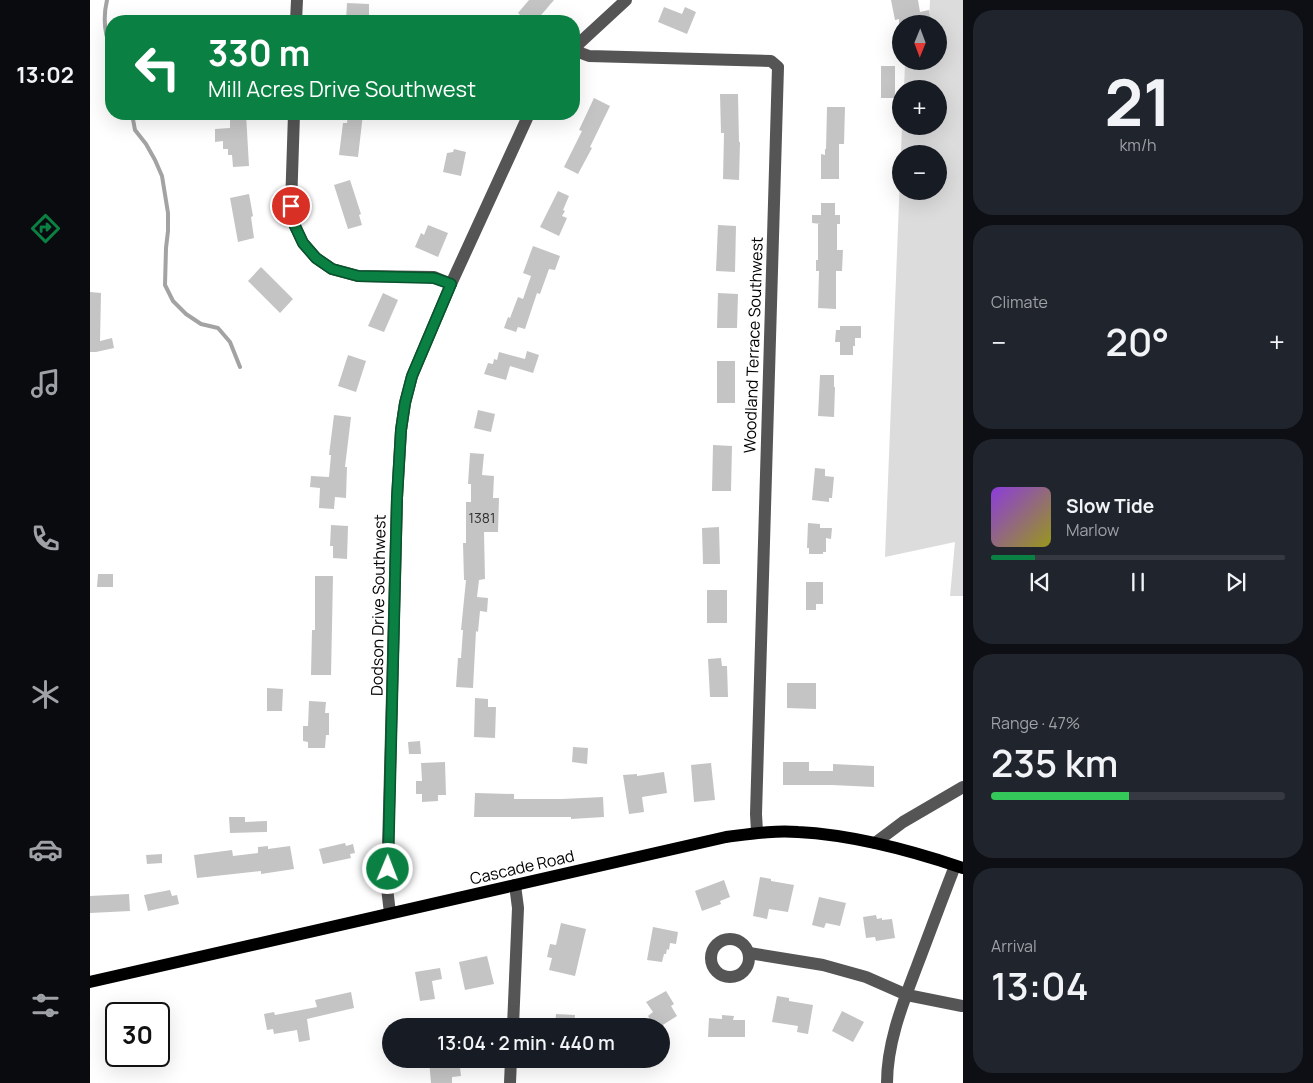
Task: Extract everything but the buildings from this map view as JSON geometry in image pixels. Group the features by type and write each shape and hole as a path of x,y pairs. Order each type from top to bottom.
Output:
{"main road":[{"name":"Cascade Road","path":"90,982 726,837 757,832 798,832 851,838 899,848 959,867"}],"street":[{"path":"296,15 297,0"},
{"path":"580,42 626,0"},
{"name":"Woodland Terrace Southwest","path":"580,52 589,56 770,61 778,67 757,832"},
{"path":"294,120 291,206 295,226 303,243 316,258 332,269 358,276 434,278 451,284"},
{"name":"Dodson Drive Southwest","path":"390,913 387,888 397,498 401,430 405,403 412,376 451,284 526,120"},
{"path":"875,843 903,822 963,787"},
{"path":"887,1083 890,1047 907,995 959,867"},
{"path":"512,1018 518,908 516,885"},
{"path":"749,953 823,965 866,977 907,995 962,1009"},
{"path":"510,1083 511,1068"}],"shaded area":[{"path":"930,0 963,0 963,596 950,596 955,542 885,557 899,200 947,200 947,145 901,145 902,135 947,135 947,80 904,80 905,70 948,70 948,15 929,15"}],"waterway":[{"path":"105,15 107,0"},
{"path":"105,15 105,25"},
{"path":"133,120 135,130 146,144 162,176 168,213 165,285 173,301 186,314 201,324 218,328 230,342 240,367"}],"route":[{"path":"291,206 295,226 303,243 316,258 332,269 358,276 434,278 451,284 412,376 401,430 397,498 388,869"}]}
